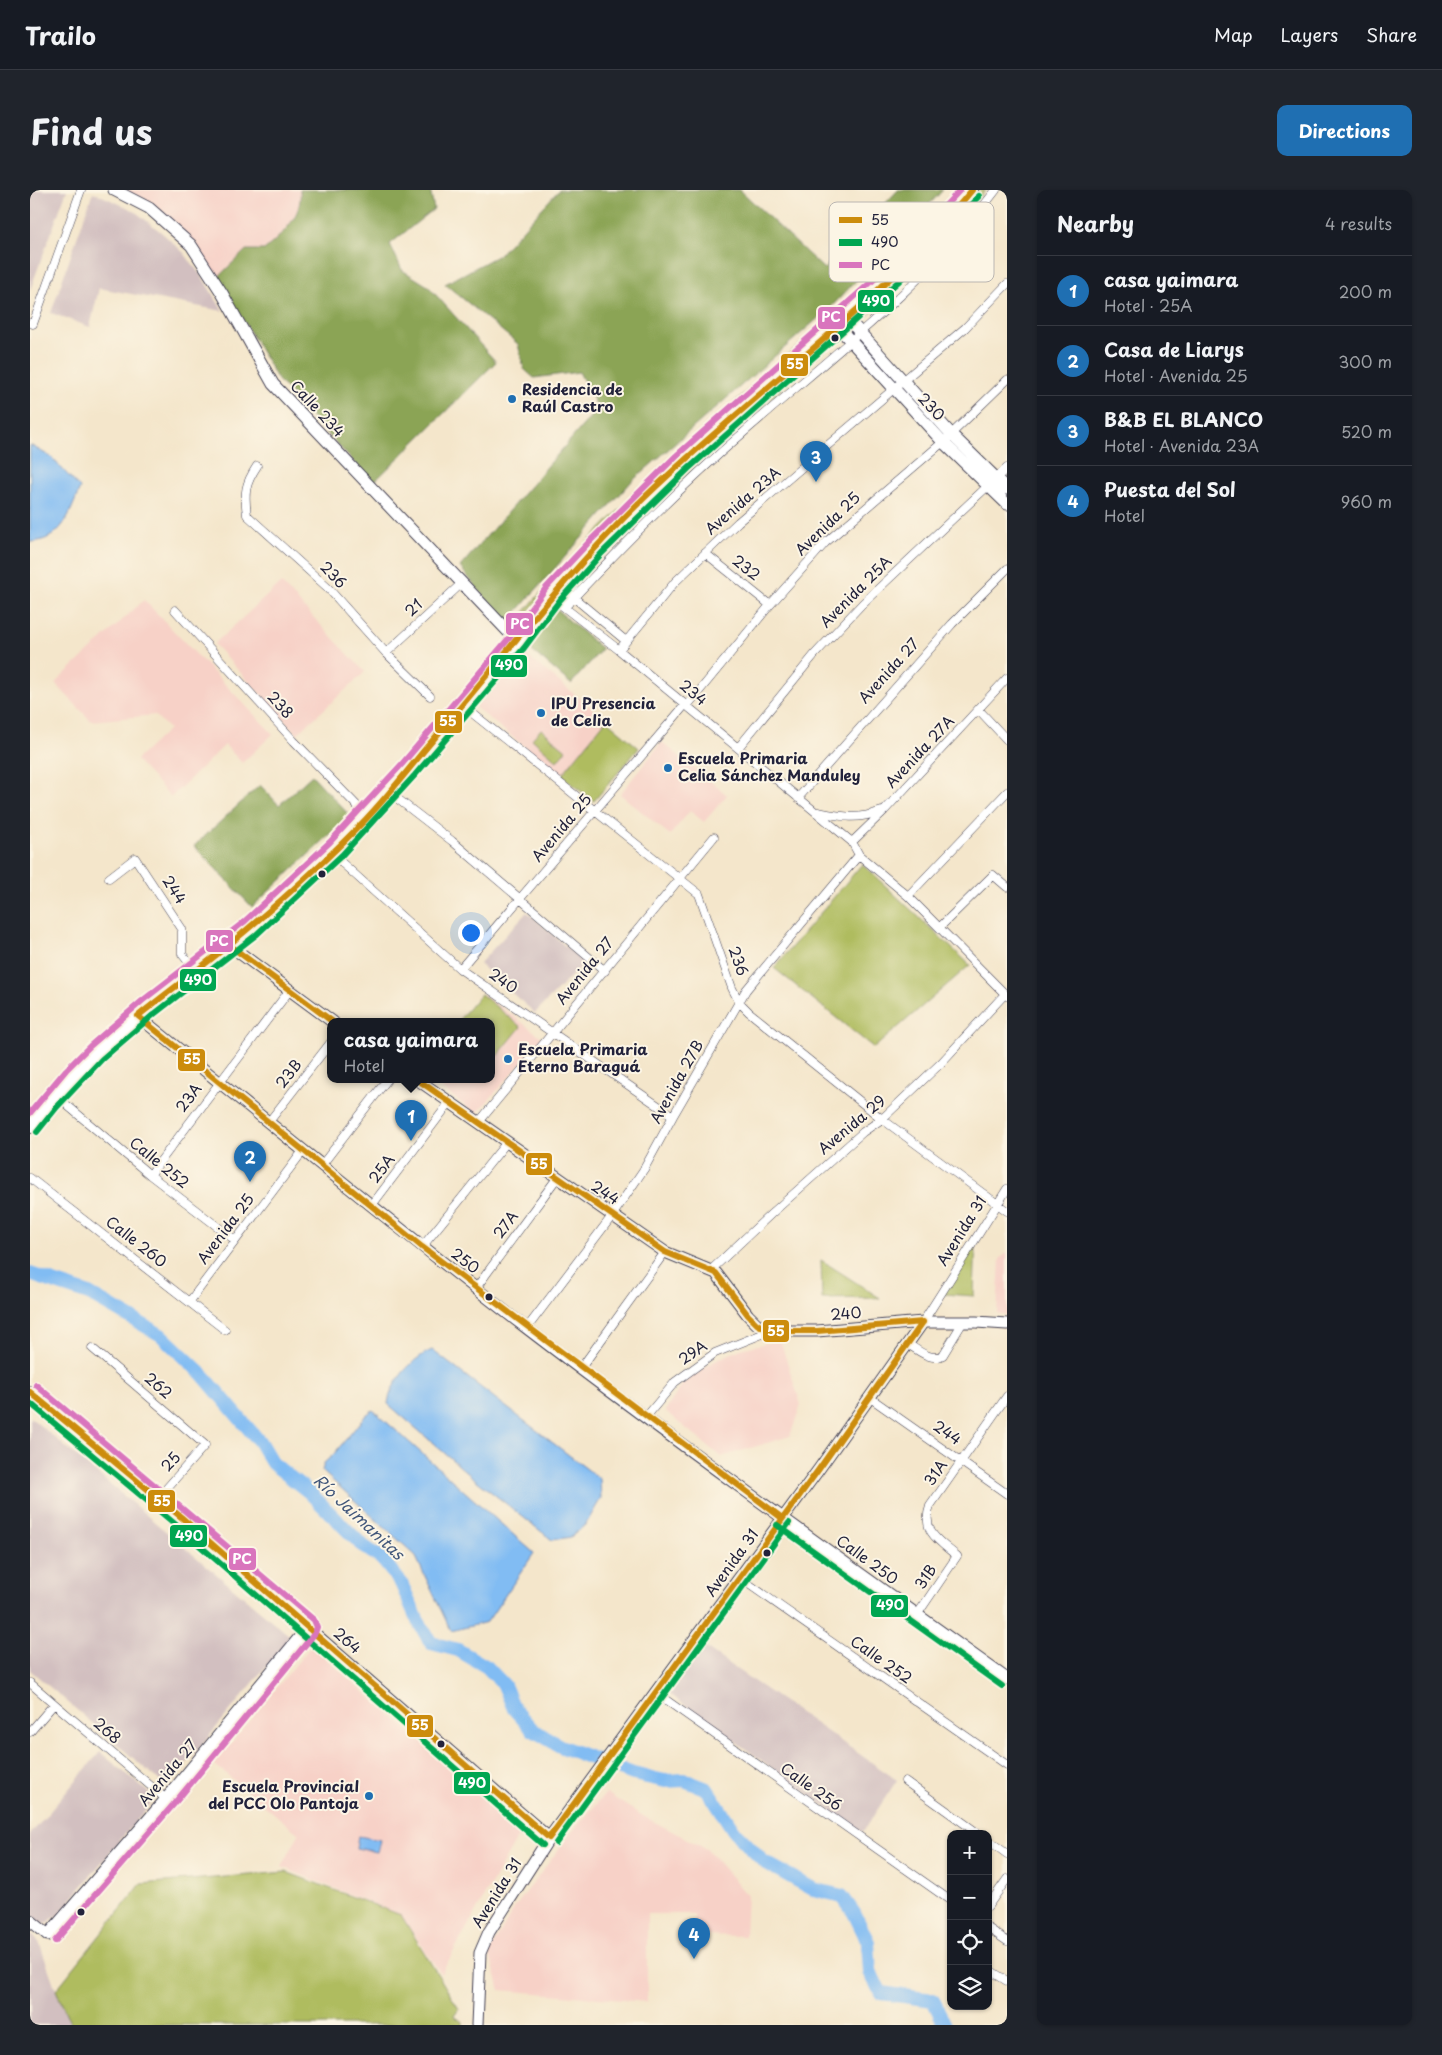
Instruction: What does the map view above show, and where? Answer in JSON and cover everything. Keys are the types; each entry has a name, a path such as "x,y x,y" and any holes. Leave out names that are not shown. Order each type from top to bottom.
{"main road":[{"path":"962,202 972,190"},
{"path":"30,1127 78,1070 138,1016 229,945 368,817 518,641 560,586 644,498 842,322 884,282"}],"street":[{"path":"31,324 81,190"},
{"name":"Calle 234","path":"114,190 148,208 191,245 222,293 273,384 461,584 518,641"},
{"path":"987,202 996,190"},
{"path":"565,607 706,466 856,338 917,282"},
{"name":"Avenida 23A","path":"619,650 674,582 738,522 965,328 1007,284"},
{"name":"230","path":"842,322 894,390 947,438 992,483 1007,504"},
{"name":"230","path":"856,338 903,382 947,438"},
{"name":"Avenida 25","path":"460,969 825,543 947,438 1007,380"},
{"name":"236","path":"257,466 247,481 245,500 247,514 328,588 386,653 430,696"},
{"name":"Avenida 25A","path":"738,748 815,654 862,604 1007,468"},
{"name":"230","path":"992,483 1007,489"},
{"name":"232","path":"705,553 770,605"},
{"name":"Avenida 27","path":"798,798 952,624 1007,569"},
{"name":"21","path":"386,653 461,584"},
{"path":"560,586 626,641"},
{"name":"234","path":"551,597 619,650 852,842 859,855 908,896 1006,995"},
{"name":"238","path":"175,610 294,741 368,817"},
{"name":"Avenida 27A","path":"852,842 1007,678"},
{"name":"236","path":"462,705 699,894 739,1002"},
{"path":"978,710 1007,740"},
{"path":"908,896 1007,792"},
{"path":"390,793 521,898 605,971"},
{"name":"234","path":"815,812 846,818 867,816 884,810"},
{"name":"Avenida 27","path":"479,1122 714,837"},
{"name":"240","path":"331,853 460,969 672,1116"},
{"name":"Avenida 27B","path":"527,1328 612,1216 644,1169 672,1116 739,1002 859,855"},
{"name":"244","path":"109,878 135,858 182,929 182,954 195,970"},
{"path":"940,927 994,875 1007,887"},
{"path":"229,945 327,1018"},
{"name":"23A","path":"150,1175 289,991"},
{"name":"Avenida 29","path":"711,1270 792,1195 863,1132 882,1118 941,1063 1006,995"},
{"path":"739,1002 882,1118 1007,1211"},
{"name":"250","path":"138,1016 268,1124 372,1205 422,1247 527,1328 782,1518"},
{"name":"23B","path":"268,1124 327,1047"},
{"path":"321,1166 385,1083"},
{"name":"244","path":"422,1083 665,1252 711,1270 720,1277 748,1315 757,1324 770,1331"},
{"name":"25A","path":"372,1205 450,1102"},
{"name":"Calle 252","path":"68,1106 150,1175 235,1240"},
{"path":"422,1247 507,1142"},
{"name":"Avenida 25","path":"190,1301 302,1151"},
{"name":"Calle 260","path":"30,1178 225,1330"},
{"name":"27A","path":"476,1288 557,1178"},
{"name":"Avenida 31","path":"477,2025 480,1953 489,1932 549,1838 740,1578 924,1322 1007,1189"},
{"path":"581,1368 665,1252"},
{"name":"240","path":"770,1331 817,1331 924,1322 1007,1324"},
{"path":"908,1344 931,1358 937,1358 943,1355 964,1322"},
{"name":"29A","path":"646,1417 675,1382 715,1353 770,1331"},
{"name":"262","path":"92,1348 205,1445"},
{"name":"264","path":"30,1392 158,1498 549,1838"},
{"name":"31A","path":"957,1556 934,1537 926,1518 930,1506 1007,1396"},
{"name":"244","path":"869,1397 1007,1494"},
{"name":"25","path":"158,1498 205,1445"},
{"name":"Calle 250","path":"782,1518 1007,1679"},
{"name":"31B","path":"917,1615 957,1556"},
{"name":"Calle 252","path":"740,1578 1007,1765"},
{"name":"Avenida 27","path":"30,1920 48,1935 166,1800 308,1627"},
{"name":"268","path":"30,1683 166,1800"},
{"name":"Calle 256","path":"656,1693 947,1898"},
{"path":"30,1732 54,1704"},
{"path":"905,1781 973,1830"},
{"path":"992,1843 1007,1854"},
{"path":"992,1900 1007,1878"},
{"path":"992,1931 1007,1941"},
{"path":"992,1972 1006,1981"}],"shaded area":[{"path":"30,190 67,190 30,290"},
{"path":"123,190 300,190 301,202 287,231 264,250 246,250 218,277 195,243 150,202"},
{"path":"93,192 133,210 184,253 202,277 223,311 99,288 90,327 51,313"},
{"path":"281,583 365,672 297,734 214,644"},
{"path":"144,600 273,734 242,763 225,745 171,797 136,760 169,729 155,715 91,721 55,683"},
{"name":"IPU Presencia de Celia","path":"521,651 606,720 561,776 475,707"},
{"name":"Escuela Primaria Celia Sánchez Manduley","path":"662,742 727,795 704,822 690,811 670,835 620,794"},
{"path":"527,912 584,963 535,1013 479,964"},
{"name":"Escuela Primaria Eterno Baraguá","path":"483,994 543,1038 479,1111 474,1112 434,1083 495,1083 495,1018 464,1018"},
{"path":"1007,1253 1007,1315 997,1313 1000,1259"},
{"path":"780,1340 801,1405 790,1436 721,1457 665,1411 684,1382 715,1361 741,1349"},
{"path":"30,1417 291,1637 167,1787 30,1670"},
{"path":"701,1645 897,1780 862,1833 667,1692"},
{"name":"Escuela Provincial del PCC Olo Pantoja","path":"311,1646 522,1829 441,1974 401,1915 282,1867 299,1834 214,1764"},
{"path":"100,1752 155,1798 59,1914 44,1925 30,1913 30,1835"},
{"path":"606,1793 643,1816 708,1850 747,1895 745,1936 695,1935 694,1914 647,1914 647,2002 500,1990 489,1952 515,1907 572,1832"},
{"path":"30,1933 39,1942 71,2025 30,2025"}],"green space":[{"path":"300,190 430,190 434,209 390,244 402,270 428,286 496,362 373,483 278,380 218,277 246,250 264,250 285,231 298,208"},
{"path":"559,190 740,190 824,269 829,264 829,282 855,282 831,307 631,482 512,617 504,622 460,567 598,408 579,372 534,378 524,369 518,344 445,284 499,255"},
{"path":"898,190 943,190 932,202 887,202"},
{"path":"980,190 986,190 976,202 970,202"},
{"path":"893,282 902,282 862,321 856,320"},
{"path":"827,321 830,324 707,430 629,504 591,542 519,622 517,620 590,540 666,464"},
{"path":"838,333 841,336 705,458 574,585 569,582 727,429"},
{"path":"555,608 602,649 571,684 524,644"},
{"path":"606,720 639,748 594,801 561,776"},
{"path":"541,729 566,750 557,761 532,739"},
{"path":"312,775 350,816 252,907 194,846 260,785 279,805"},
{"path":"862,864 970,965 874,1048 774,968"},
{"path":"481,994 521,1027 497,1056 495,1054 495,1018 460,1018"},
{"path":"976,1237 974,1296 943,1294"},
{"path":"821,1260 880,1298 822,1299"},
{"path":"286,1872 401,1915 459,2009 454,2016 463,2022 463,2025 71,2025 56,1990 141,1884"}],"water":[{"path":"30,445 51,457 80,488 68,516 57,531 50,537 30,542"},
{"path":"432,1350 600,1479 601,1498 586,1524 571,1537 552,1540 471,1476 388,1404 393,1388 403,1372 417,1359"},
{"path":"373,1410 534,1553 487,1622 451,1631 415,1555 322,1471 324,1463 333,1455 366,1415"},
{"path":"358,1836 380,1840 377,1852 356,1848"}],"waterway":[{"name":"Río Jaimanitas","path":"30,1274 89,1294 161,1335 202,1374 259,1441 272,1463 309,1492 362,1545 382,1559 401,1583 418,1621 431,1643 458,1650 487,1667 504,1685 514,1709 533,1730 560,1746 633,1774 665,1781 684,1780 707,1789 734,1831 764,1862 813,1889 842,1896 854,1913 868,1942 870,1972 881,1993 933,2000 945,2025"}],"transit line":[{"name":"PC","path":"949,202 960,190"},
{"name":"55","path":"962,202 972,190"},
{"name":"490","path":"973,202 979,196"},
{"name":"PC","path":"30,1113 66,1070 90,1046 142,1001 244,922 330,842 402,764 510,637 546,588 590,541 676,456 871,282"},
{"name":"55","path":"782,1518 422,1247 138,1016 249,928 334,851 390,792 533,619 616,526 686,459 813,349 886,282"},
{"name":"490","path":"37,1132 57,1107 102,1059 153,1015 256,935 342,855 415,775 524,648 560,600 602,553 688,469 898,282"},
{"name":"55","path":"229,945 328,1018"},
{"name":"55","path":"422,1083 665,1252 716,1273 748,1315 757,1324 770,1331 817,1331 923,1322"},
{"name":"55","path":"549,1838 819,1469 923,1322"},
{"name":"PC","path":"36,1385 314,1620 317,1627 315,1633 173,1805 55,1941"},
{"name":"55","path":"30,1392 181,1517 549,1838"},
{"name":"490","path":"30,1403 175,1524 543,1845"},
{"name":"490","path":"556,1843 789,1523"},
{"name":"490","path":"777,1525 1002,1686"}],"place":[{"name":"Residencia de Raúl Castro","path":"512,399"},
{"name":"B&B EL BLANCO","path":"816,482"},
{"name":"IPU Presencia de Celia","path":"541,713"},
{"name":"Escuela Primaria Celia Sánchez Manduley","path":"668,768"},
{"name":"Escuela Primaria Eterno Baraguá","path":"508,1059"},
{"name":"casa yaimara","path":"411,1141"},
{"name":"Casa de Liarys","path":"250,1182"},
{"name":"Escuela Provincial del PCC Olo Pantoja","path":"369,1796"},
{"name":"Puesta del Sol","path":"694,1959"}]}
